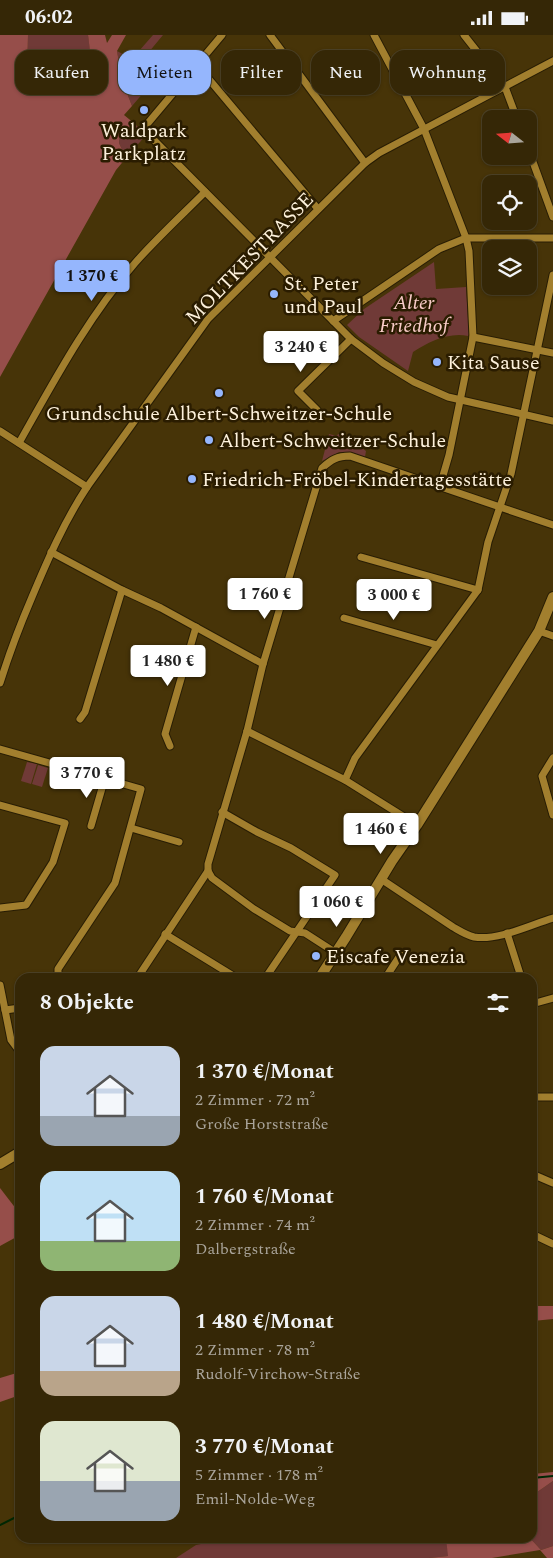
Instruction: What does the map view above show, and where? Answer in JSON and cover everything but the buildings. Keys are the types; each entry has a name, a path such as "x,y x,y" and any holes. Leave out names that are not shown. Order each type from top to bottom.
{"street":[{"path":"210,50 222,35"},
{"path":"270,35 365,163"},
{"path":"375,35 424,129 466,238 469,251 474,337 449,455 440,486"},
{"path":"464,35 476,50"},
{"name":"MOLTKESTRASSE","path":"505,87 553,61"},
{"path":"211,82 318,209"},
{"path":"505,87 514,110"},
{"path":"172,95 144,129 351,339 383,363 414,382 460,401 553,421"},
{"name":"MOLTKESTRASSE","path":"0,683 2,671 51,552 72,510 86,487 208,319 365,163 378,153 490,95"},
{"path":"534,165 553,217"},
{"path":"19,443 88,324 135,263 206,192"},
{"path":"333,321 439,249 466,238 553,238"},
{"path":"344,780 355,758 478,590 488,542 511,474 553,275"},
{"path":"474,337 553,353"},
{"path":"317,410 298,391 351,339"},
{"path":"0,431 86,487"},
{"path":"141,973 208,871 209,854 247,731 263,664 322,468 332,459 340,456 350,457 553,525"},
{"path":"51,552 122,590 161,608 263,664"},
{"path":"362,557 478,590"},
{"path":"80,719 85,712 122,590"},
{"path":"323,973 539,631 553,597"},
{"path":"344,618 438,645"},
{"path":"170,746 165,734 196,627"},
{"path":"539,631 553,636"},
{"path":"247,731 344,780 416,825"},
{"path":"0,749 141,789 115,883 58,969 58,973"},
{"path":"553,758 542,776 553,815"},
{"path":"91,825 105,778"},
{"path":"0,805 65,823 53,862 26,905 0,909"},
{"path":"222,812 257,832 291,848 335,875 269,973"},
{"path":"131,828 179,842"},
{"path":"208,871 212,878 254,909 290,931 305,933 336,953"},
{"path":"381,879 464,934 482,937 507,933 553,918"},
{"path":"507,933 520,973"},
{"path":"165,934 228,973"},
{"path":"389,973 401,954"},
{"path":"0,985 11,1040 15,1045"},
{"path":"537,1003 553,998"},
{"path":"5,1010 15,1009"},
{"path":"537,1097 553,1097"},
{"path":"0,1164 15,1155"},
{"path":"537,1176 553,1183"},
{"path":"537,1236 553,1244"}],"green space":[{"path":"28,35 88,35 90,50 28,50"},
{"path":"153,35 163,35 151,50 140,50"},
{"path":"128,95 142,95 132,106"},
{"path":"135,124 146,135 126,158 119,143 120,132"},
{"name":"Alter Friedhof","path":"434,262 436,289 466,287 469,334 468,336 453,335 432,341 419,348 413,352 408,371 359,337 347,325 364,309"},
{"path":"329,434 343,435 366,451 365,457 339,452 322,461"},
{"path":"27,762 37,764 31,784 21,781"},
{"path":"38,765 48,768 42,787 32,784"},
{"path":"553,1481 553,1546 541,1550 535,1543 537,1543 537,1492"},
{"path":"206,1543 447,1543 449,1556 429,1558 176,1558 196,1545"}],"shaded area":[{"path":"0,35 28,35 28,50 15,50 15,95 108,95 108,50 90,50 88,35 105,35 107,43 112,35 126,35 117,51 118,95 128,95 132,106 124,115 135,124 120,133 119,143 126,158 116,170 0,377"},
{"path":"0,1188 15,1208 15,1238 0,1246"},
{"path":"537,1306 553,1306 553,1319 537,1321"},
{"path":"15,1374 15,1397 0,1402 0,1378"},
{"path":"553,1472 553,1481 537,1492 537,1474"},
{"path":"447,1543 535,1543 541,1550 553,1546 553,1558 547,1558 540,1550 492,1558 429,1558 448,1556"}],"waterway":[{"path":"537,1478 553,1476"},
{"path":"0,1525 15,1518"}],"place":[{"name":"Waldpark Parkplatz","path":"144,110"},
{"name":"St. Peter und Paul","path":"274,294"},
{"name":"Kita Sause","path":"437,362"},
{"name":"Grundschule Albert-Schweitzer-Schule","path":"219,393"},
{"name":"Albert-Schweitzer-Schule","path":"209,440"},
{"name":"Friedrich-Fröbel-Kindertagesstätte","path":"192,479"},
{"name":"Eiscafe Venezia","path":"316,956"}]}
